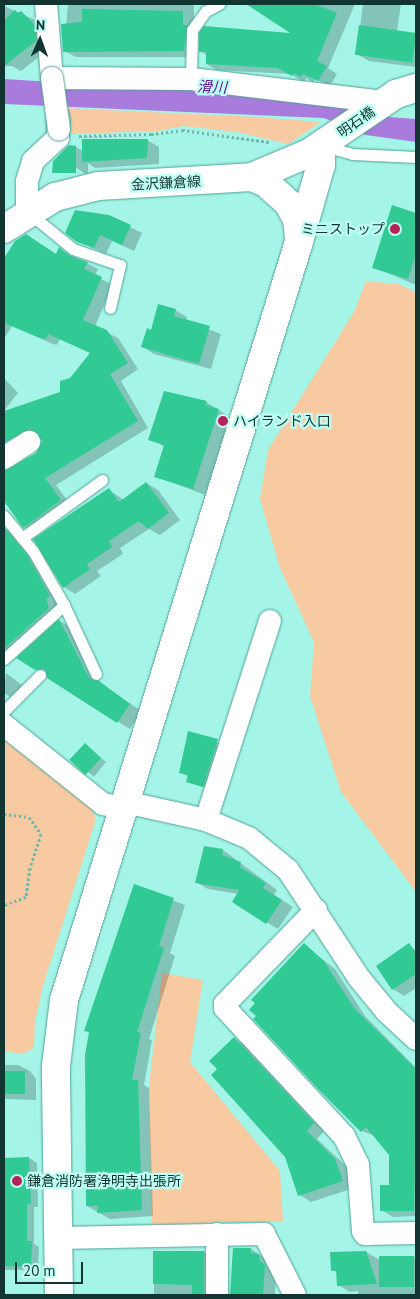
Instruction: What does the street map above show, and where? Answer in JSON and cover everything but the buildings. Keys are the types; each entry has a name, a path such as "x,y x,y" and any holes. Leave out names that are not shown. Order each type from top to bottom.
{"street":[{"path":"27,211 27,181 33,161 59,134 42,7"},
{"path":"52,78 191,79 383,103 416,88"},
{"name":"明石橋","path":"326,143 383,103"},
{"path":"59,1295 56,1066 59,1032 71,976 299,239 326,143"},
{"name":"金沢鎌倉線","path":"4,229 27,211 55,197 98,186 252,177 326,143"},
{"path":"252,177 266,182 288,203 297,219 299,239"},
{"path":"4,458 29,442"},
{"path":"206,820 270,621"},
{"path":"4,725 103,804 124,805 206,820 257,845 288,870 359,978 387,1012 416,1039"},
{"path":"316,910 225,1004 225,1008 344,1136 358,1165 363,1231 366,1234 416,1233"},
{"path":"217,1234 217,1295"},
{"path":"58,1238 264,1234 295,1295"}],"lane":[{"path":"191,79 192,30 206,12 219,4"},
{"path":"326,143 352,154 416,157"},
{"path":"27,211 34,221 73,249 120,265 110,308"},
{"path":"22,538 102,480"},
{"path":"4,516 48,574 96,674"},
{"path":"4,659 64,604"},
{"path":"4,711 40,675"}],"path":[{"path":"59,134 182,130 271,143"},
{"path":"4,814 29,817 42,834 30,868 26,897 4,905"}],"shaded area":[{"path":"4,79 311,98 345,103 389,117 416,119 416,142 366,135 324,118 4,104"},
{"path":"63,108 321,122 288,144 237,132 183,126 158,131 72,134 70,114"},
{"path":"366,281 398,284 416,292 416,892 341,792 310,696 314,642 280,568 260,499 268,450 354,312"},
{"path":"4,740 91,808 96,819 43,986 35,1021 34,1048 22,1054 4,1051"},
{"path":"162,973 203,980 190,1062 280,1171 283,1222 216,1222 152,1228 149,1086"}],"place":[{"name":"ミニストップ","path":"395,229"},
{"name":"ハイランド入口","path":"223,421"},
{"name":"鎌倉消防署浄明寺出張所","path":"17,1181"}],"water label":[{"name":"滑川","path":"212,87"}]}
